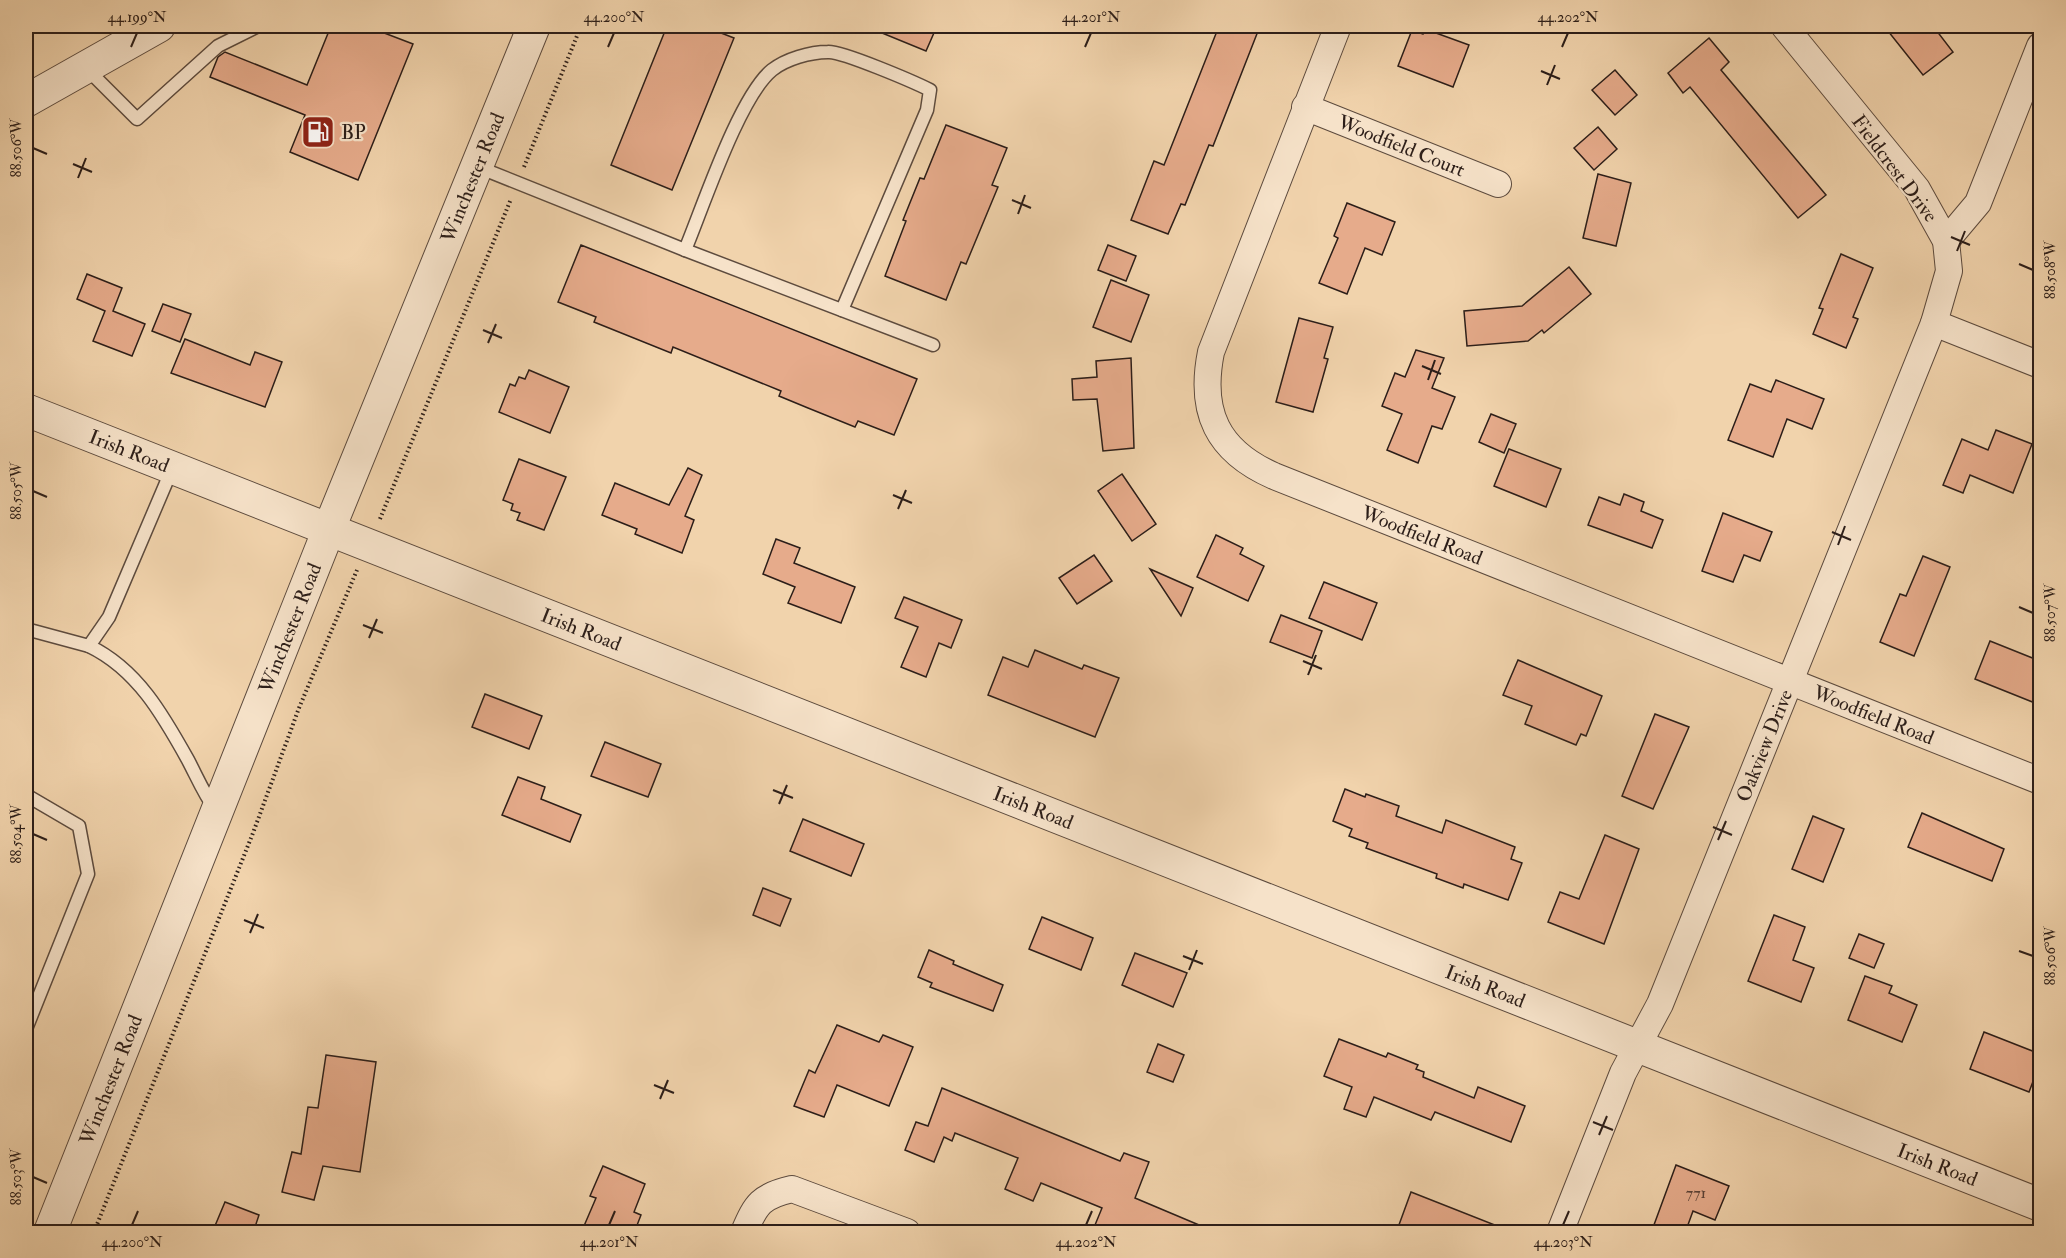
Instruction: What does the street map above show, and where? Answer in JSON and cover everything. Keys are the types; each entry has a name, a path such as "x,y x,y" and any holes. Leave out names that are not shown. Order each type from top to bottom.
{"street":[{"path":"26,101 159,26"},
{"name":"Winchester Road","path":"50,1233 328,529 534,26"},
{"name":"Woodfield Road","path":"1338,26 1228,303 1211,352 1206,376 1213,419 1235,455 1251,466 1285,481 2040,781"},
{"name":"Fieldcrest Drive","path":"1784,26 1917,189 1946,241 1948,271 1934,322"},
{"path":"1946,241 1978,203 2040,46"},
{"name":"Woodfield Court","path":"1305,107 1498,184"},
{"path":"1934,322 2040,365"},
{"name":"Oakview Drive","path":"1560,1233 1623,1074 1660,1004 1934,322"},
{"name":"Irish Road","path":"26,410 2040,1205"},
{"path":"744,1233 762,1200 774,1193 792,1190 907,1233"}],"lane":[{"path":"86,67 137,119 218,46 258,26"},
{"path":"685,250 742,112 755,89 773,70 799,57 830,51 910,81 930,90 927,110 842,309"},
{"path":"477,166 685,250 933,345"},
{"path":"89,646 109,617 172,468"},
{"path":"26,628 89,646 105,653 143,688 160,712 206,797 217,810"},
{"path":"26,795 79,826 88,874 26,1029"}],"path":[{"path":"94,1233 253,833 303,698 339,610 370,544 581,26"}],"building":[{"path":"331,26 366,26 413,44 358,180 290,152 305,115 210,77 218,57 225,52 307,85"},
{"path":"667,26 703,26 734,38 672,190 611,165"},
{"path":"865,26 937,26 926,51"},
{"path":"1219,26 1260,26 1213,146 1209,145 1185,205 1181,204 1168,234 1131,220 1154,161 1164,165"},
{"path":"1884,26 1933,26 1953,52 1923,75"},
{"path":"1425,29 1469,45 1453,87 1398,66 1412,30 1423,34"},
{"path":"1709,38 1729,62 1721,70 1826,195 1798,218 1690,87 1683,93 1668,73"},
{"path":"1615,70 1637,95 1615,115 1592,90"},
{"path":"946,125 1007,148 992,185 998,187 966,264 961,262 946,300 885,276 906,221 903,220 920,178 924,179"},
{"path":"1598,127 1617,149 1594,170 1574,148"},
{"path":"1598,174 1631,183 1616,246 1583,238"},
{"path":"1347,203 1395,222 1382,255 1365,248 1347,294 1319,283 1338,238 1334,236"},
{"path":"581,245 917,379 894,435 858,421 855,427 779,396 781,391 673,347 671,353 594,322 596,317 558,302"},
{"path":"1108,245 1136,256 1126,281 1098,270"},
{"path":"1841,254 1873,268 1853,317 1858,319 1846,348 1813,334 1823,309 1819,308"},
{"path":"1569,267 1591,294 1544,333 1542,330 1528,341 1467,346 1464,311 1522,306"},
{"path":"87,274 122,288 113,311 145,324 132,356 93,341 105,311 77,299"},
{"path":"1111,280 1149,295 1131,342 1093,327"},
{"path":"163,304 191,314 180,342 152,331"},
{"path":"1299,318 1333,327 1324,358 1328,359 1313,412 1276,402"},
{"path":"185,339 250,365 255,352 282,362 265,407 171,373"},
{"path":"1416,350 1444,358 1432,388 1455,397 1442,429 1432,426 1418,463 1387,450 1402,414 1382,406 1395,373 1405,377"},
{"path":"1131,358 1134,448 1103,451 1097,399 1073,400 1072,379 1097,377 1096,361"},
{"path":"529,370 569,387 550,433 499,412 510,384 515,386 519,377 525,379"},
{"path":"1776,380 1824,399 1812,429 1787,419 1773,457 1728,440 1750,384 1771,392"},
{"path":"1491,414 1516,424 1504,453 1479,442"},
{"path":"1996,430 2032,444 2013,493 1970,475 1963,493 1943,485 1962,439 1988,450"},
{"path":"1509,449 1561,469 1546,507 1494,486"},
{"path":"519,459 566,477 544,530 517,520 520,513 511,510 513,504 503,500"},
{"path":"688,468 702,475 685,516 694,520 682,553 635,534 637,529 602,515 615,483 669,505"},
{"path":"1122,474 1156,524 1132,541 1098,491"},
{"path":"1624,494 1644,502 1641,511 1663,520 1652,548 1588,525 1599,497 1620,505"},
{"path":"1723,513 1772,532 1760,561 1744,555 1733,582 1702,571"},
{"path":"1216,535 1243,548 1240,554 1264,566 1248,601 1197,577"},
{"path":"776,539 800,548 794,563 855,587 841,623 788,603 795,587 763,574"},
{"path":"1094,555 1112,581 1077,604 1059,578"},
{"path":"1923,556 1950,567 1914,656 1880,642 1900,594 1906,596"},
{"path":"1150,569 1193,588 1181,616"},
{"path":"1324,582 1377,603 1362,640 1309,618"},
{"path":"904,597 962,620 951,648 939,643 926,677 901,667 918,627 895,618"},
{"path":"1281,615 1322,631 1312,658 1270,642"},
{"path":"1990,641 2040,661 2040,705 1975,679"},
{"path":"1035,650 1082,669 1084,665 1119,678 1095,737 988,695 1003,657 1028,667"},
{"path":"1518,660 1602,696 1586,736 1581,734 1576,745 1525,724 1532,706 1503,695"},
{"path":"485,694 542,716 529,749 472,727"},
{"path":"1655,714 1689,727 1653,809 1622,796"},
{"path":"605,742 661,764 648,797 591,776"},
{"path":"518,777 545,787 541,799 581,815 570,842 502,815"},
{"path":"1345,789 1399,806 1396,816 1442,833 1446,820 1515,847 1511,859 1522,863 1508,900 1464,884 1463,888 1436,878 1437,874 1366,848 1368,843 1349,836 1352,829 1333,821"},
{"path":"1922,813 2004,849 1992,881 1908,847"},
{"path":"1813,816 1844,829 1823,882 1792,869"},
{"path":"803,819 864,844 851,876 790,851"},
{"path":"1605,835 1639,849 1604,944 1548,922 1560,892 1579,899"},
{"path":"763,888 791,899 780,926 753,915"},
{"path":"1774,915 1805,927 1793,960 1814,968 1801,1002 1748,981"},
{"path":"1042,917 1093,938 1081,970 1029,949"},
{"path":"1859,934 1884,944 1874,968 1849,958"},
{"path":"929,950 954,961 953,964 1003,985 993,1011 930,987 932,983 918,977"},
{"path":"1135,953 1187,973 1173,1007 1122,985"},
{"path":"1865,976 1892,986 1889,993 1917,1005 1902,1042 1848,1020"},
{"path":"837,1025 879,1042 883,1035 913,1047 889,1106 837,1085 824,1117 794,1106 809,1070 815,1073"},
{"path":"1984,1032 2040,1054 2040,1063 2029,1092 1970,1069"},
{"path":"1339,1039 1386,1057 1388,1053 1418,1065 1416,1069 1424,1072 1423,1077 1474,1098 1478,1087 1525,1106 1511,1142 1435,1112 1431,1120 1374,1097 1366,1117 1344,1109 1352,1087 1324,1076"},
{"path":"1158,1044 1184,1055 1173,1082 1147,1072"},
{"path":"326,1055 376,1062 360,1172 323,1166 314,1200 282,1192 292,1152 301,1154 308,1107 318,1108"},
{"path":"942,1088 1120,1161 1124,1153 1149,1162 1135,1198 1218,1233 1114,1233 1095,1225 1102,1208 1041,1183 1033,1201 1005,1189 1018,1158 955,1133 952,1141 944,1137 934,1162 905,1150 916,1122 928,1126"},
{"path":"1676,1165 1729,1186 1715,1220 1693,1211 1685,1233 1651,1233"},
{"path":"603,1166 645,1184 634,1212 641,1215 634,1233 581,1233 596,1198 590,1196"},
{"path":"1411,1192 1510,1231 1510,1233 1396,1233"},
{"path":"225,1202 259,1215 253,1233 212,1233"}],"place":[{"name":"BP","path":"318,132"}]}
